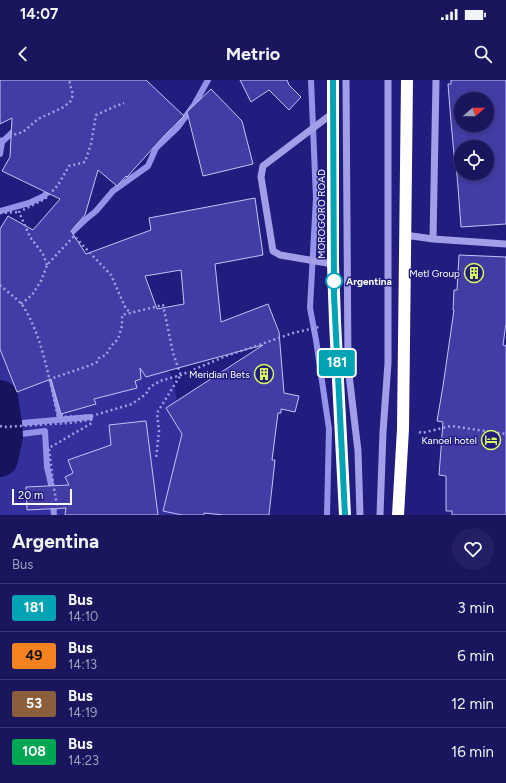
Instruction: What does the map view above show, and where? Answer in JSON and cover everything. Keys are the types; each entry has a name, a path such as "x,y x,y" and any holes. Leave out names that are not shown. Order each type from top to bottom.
{"highway":[{"name":"MOROGORO ROAD","path":"333,80 333,264 345,515"},
{"path":"398,515 403,429 407,80"}],"street":[{"path":"346,80 348,366 358,451 360,515"},
{"path":"380,515 383,432 388,363 388,80"},
{"path":"433,239 436,80"},
{"path":"333,113 263,166 260,177 273,251 280,256 333,264"},
{"path":"405,235 433,239 506,244"}],"path":[{"path":"0,139 23,132 38,119 62,108 70,102 73,95 69,80"},
{"path":"0,213 19,212 44,199 58,185 69,166 85,162 96,115 124,103"},
{"path":"19,212 30,237 43,254 47,265"},
{"path":"21,304 32,295 41,281 47,265 74,236 111,275 126,309 134,312"},
{"path":"0,285 21,304 32,321 44,359 58,417 91,417"},
{"path":"49,380 91,365 97,362 99,358 106,355 111,346 118,339 122,326 122,315 163,305 173,352 181,375"},
{"path":"0,426 4,427 84,421 91,417 132,404 146,394 150,387 160,381 181,375 226,356 293,333 335,322"},
{"path":"156,459 159,431 157,413 181,375"},
{"path":"54,515 57,505 49,448 92,423 91,417"},
{"path":"403,429 422,433 451,426 506,434"}],"shaded area":[{"path":"0,253 145,329 172,377 201,515 0,515"}],"building":[{"path":"0,80 146,80 184,116 117,186 98,170 85,215 71,231 86,254 151,230 149,218 255,198 263,255 215,264 221,322 268,304 279,332 284,393 299,396 295,412 281,409 281,413 278,413 272,460 275,460 269,515 224,515 204,513 204,515 182,515 163,511 182,434 166,408 263,345 146,377 140,368 141,379 135,381 137,388 94,399 96,404 61,414 51,379 17,392 0,349 0,229 8,216 33,230 60,199 2,171 10,157 12,118 0,124","holes":["181,270 184,304 157,309 145,276"]},
{"path":"240,80 287,80 289,85 301,97 289,110 269,90 251,102"},
{"path":"451,80 506,80 506,224 461,227 457,180 494,180 494,140 454,140 454,153 448,84 451,84"},
{"path":"211,89 242,121 253,164 203,176 187,112"},
{"path":"459,255 506,257 506,323 503,345 506,346 506,515 452,515 452,511 446,511 446,476 439,475 443,422 437,421 454,310 454,290 457,290"},
{"path":"146,421 158,515 65,515 66,508 27,510 26,487 69,485 65,477 73,473 68,460 111,445 109,425"}],"waterway":[{"path":"67,237 96,211 113,191 148,166 156,148 178,127 194,105 208,80"},
{"path":"311,80 316,198 310,308 329,429 327,515"},
{"path":"0,154 2,142 17,128"},
{"path":"0,211 29,203 44,196 52,187"},
{"path":"50,372 60,415 59,419"},
{"path":"0,398 5,436 0,459"},
{"path":"4,423 11,424 90,417"},
{"path":"5,436 45,431 47,467 51,484 54,515"}],"bus line":[{"name":"181","path":"333,80 333,264 345,515"}],"place":[{"name":"Metl Group","path":"474,273"},
{"name":"Argentina","path":"334,281"},
{"name":"Meridian Bets","path":"264,374"},
{"name":"Kanoel hotel","path":"491,440"}]}
